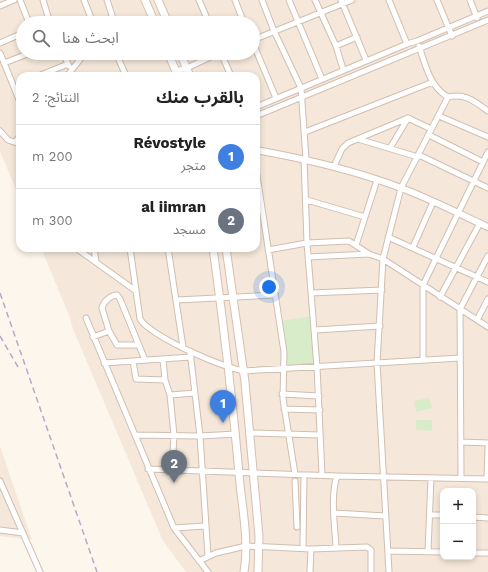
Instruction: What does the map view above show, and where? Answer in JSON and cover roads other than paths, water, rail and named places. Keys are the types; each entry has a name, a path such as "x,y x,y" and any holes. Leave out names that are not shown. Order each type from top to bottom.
{"main road":[{"path":"145,0 152,16"},
{"path":"158,0 165,16"},
{"path":"171,60 177,72"},
{"path":"183,60 188,72"},
{"path":"213,252 229,367 236,434 246,546 244,572"},
{"path":"227,252 250,433 259,546 258,572"}],"street":[{"path":"3,3 14,0"},
{"path":"20,0 26,16"},
{"path":"43,0 48,16"},
{"path":"84,0 90,16"},
{"path":"107,0 112,16"},
{"path":"199,0 206,16"},
{"path":"235,0 241,16"},
{"path":"262,0 274,31 300,88 302,97 305,132 307,243 315,330 322,475"},
{"path":"289,0 322,79"},
{"path":"315,0 336,46 343,69"},
{"path":"260,37 342,2 352,0"},
{"path":"389,0 407,44"},
{"path":"437,0 452,36"},
{"path":"470,0 476,16 481,23"},
{"path":"342,2 366,60"},
{"path":"260,105 343,69 407,44 417,42 488,11"},
{"path":"260,114 488,20"},
{"path":"0,43 16,36"},
{"path":"336,46 357,37"},
{"path":"417,42 433,82 438,90 448,97 463,95 488,111"},
{"path":"0,53 16,91"},
{"path":"4,64 16,59"},
{"path":"66,60 70,71"},
{"path":"70,71 79,60"},
{"path":"119,60 124,72"},
{"path":"179,72 205,60"},
{"path":"223,60 229,72"},
{"path":"260,60 276,98"},
{"path":"48,72 68,64"},
{"path":"305,132 433,82"},
{"path":"389,572 378,363 383,259 401,188 448,97"},
{"path":"439,116 488,137"},
{"path":"334,166 344,146 408,118 431,129"},
{"path":"390,148 408,118"},
{"path":"0,131 8,140 16,142"},
{"path":"429,135 484,162"},
{"path":"358,139 418,156 488,188"},
{"path":"260,151 334,166 401,188 488,227"},
{"path":"423,360 423,285 488,152"},
{"path":"356,245 377,180"},
{"path":"260,199 284,352 282,394 295,474"},
{"path":"306,200 365,217"},
{"path":"413,247 433,202"},
{"path":"440,296 480,223"},
{"path":"388,236 488,282"},
{"path":"268,250 307,243 349,241 369,254 383,259 488,327"},
{"path":"82,252 136,291"},
{"path":"95,252 96,262"},
{"path":"131,252 140,319 146,326 190,351 229,367 243,371 460,358"},
{"path":"169,252 183,347"},
{"path":"308,257 369,254"},
{"path":"461,477 460,309 488,256"},
{"path":"311,293 382,290"},
{"path":"139,345 117,345 109,331 102,308 105,302 113,295 118,296 129,320 139,345 145,360"},
{"path":"177,300 275,295"},
{"path":"477,320 488,299"},
{"path":"86,318 174,528 208,572"},
{"path":"129,320 140,319"},
{"path":"315,330 380,326"},
{"path":"93,336 109,331"},
{"path":"190,351 200,436 201,470 208,556"},
{"path":"104,363 191,357"},
{"path":"163,360 165,380 170,395 174,435 172,470"},
{"path":"133,361 136,378 165,380"},
{"path":"170,395 195,393"},
{"path":"282,394 319,396"},
{"path":"284,409 320,410"},
{"path":"250,433 320,435"},
{"path":"136,435 200,436 236,434"},
{"path":"461,442 488,443"},
{"path":"148,469 239,471 337,476 431,478 461,477 487,479 488,447"},
{"path":"303,547 304,475"},
{"path":"336,547 334,513 335,482 337,476"},
{"path":"428,551 431,478"},
{"path":"295,481 297,527"},
{"path":"0,483 40,572"},
{"path":"296,502 304,502"},
{"path":"334,513 385,516"},
{"path":"430,515 440,516"},
{"path":"476,517 488,518"},
{"path":"174,528 205,526"},
{"path":"0,530 23,533"},
{"path":"199,561 208,556 246,546 303,547 311,549 336,547 370,548 371,572"},
{"path":"310,572 311,549"},
{"path":"388,551 440,552"},
{"path":"476,553 488,553"}],"railway":[{"path":"0,293 97,572"},
{"path":"0,336 18,367"}],"place":[{"name":"Révostyle","path":"223,423"},
{"name":"al iimran","path":"174,483"}]}
